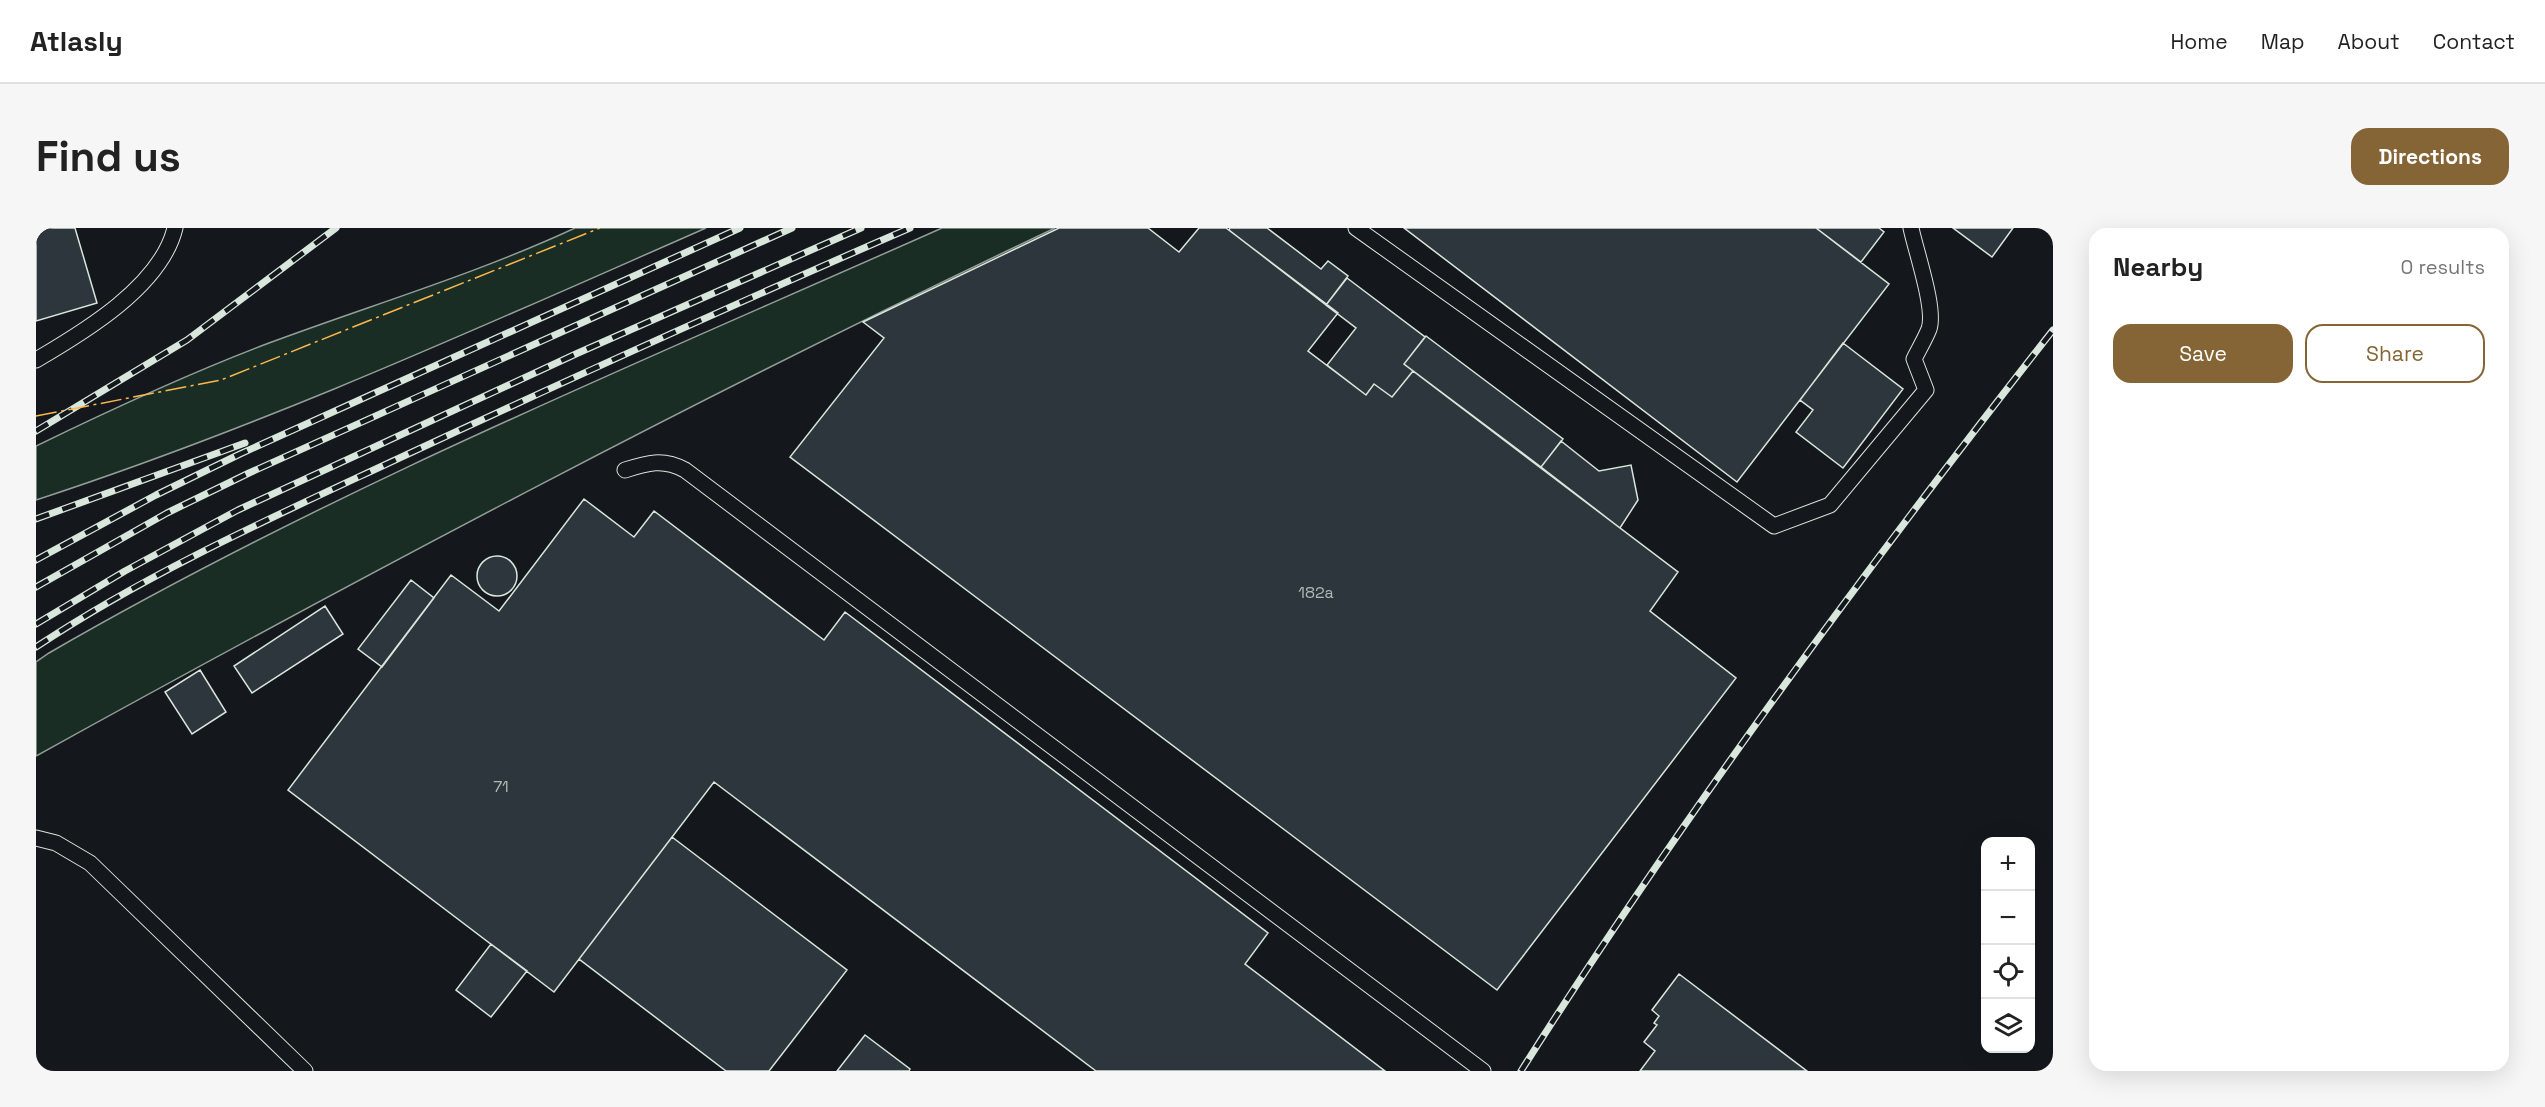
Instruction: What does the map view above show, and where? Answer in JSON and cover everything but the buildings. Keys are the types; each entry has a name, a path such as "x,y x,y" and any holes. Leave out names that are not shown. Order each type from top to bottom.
{"lane":[{"path":"1356,228 1774,526 1830,505 1926,390 1914,359 1929,328 1931,303 1920,272 1911,228"},
{"path":"36,360 114,309 148,276 172,232"},
{"path":"625,470 656,462 666,462 685,470 1483,1071"},
{"path":"36,838 56,843 90,863 305,1071"}],"green space":[{"path":"575,228 706,228 458,337 291,407 122,471 36,500 36,446 151,392 239,355 462,275"},
{"path":"942,228 1055,228 797,354 541,484 36,756 36,662 49,653 157,593 377,481 602,378"}],"railway":[{"path":"36,431 187,340 336,228"},
{"path":"36,560 156,495 240,454 740,228"},
{"path":"36,587 167,513 249,473 792,228"},
{"path":"36,624 125,571 238,510 578,353 861,228"},
{"path":"36,647 125,593 218,544 595,368 910,228"},
{"path":"1521,1071 1583,975 1711,787 1913,511 2053,330"},
{"path":"36,519 245,443"}],"power":[{"path":"36,416 221,380 600,228"}]}
